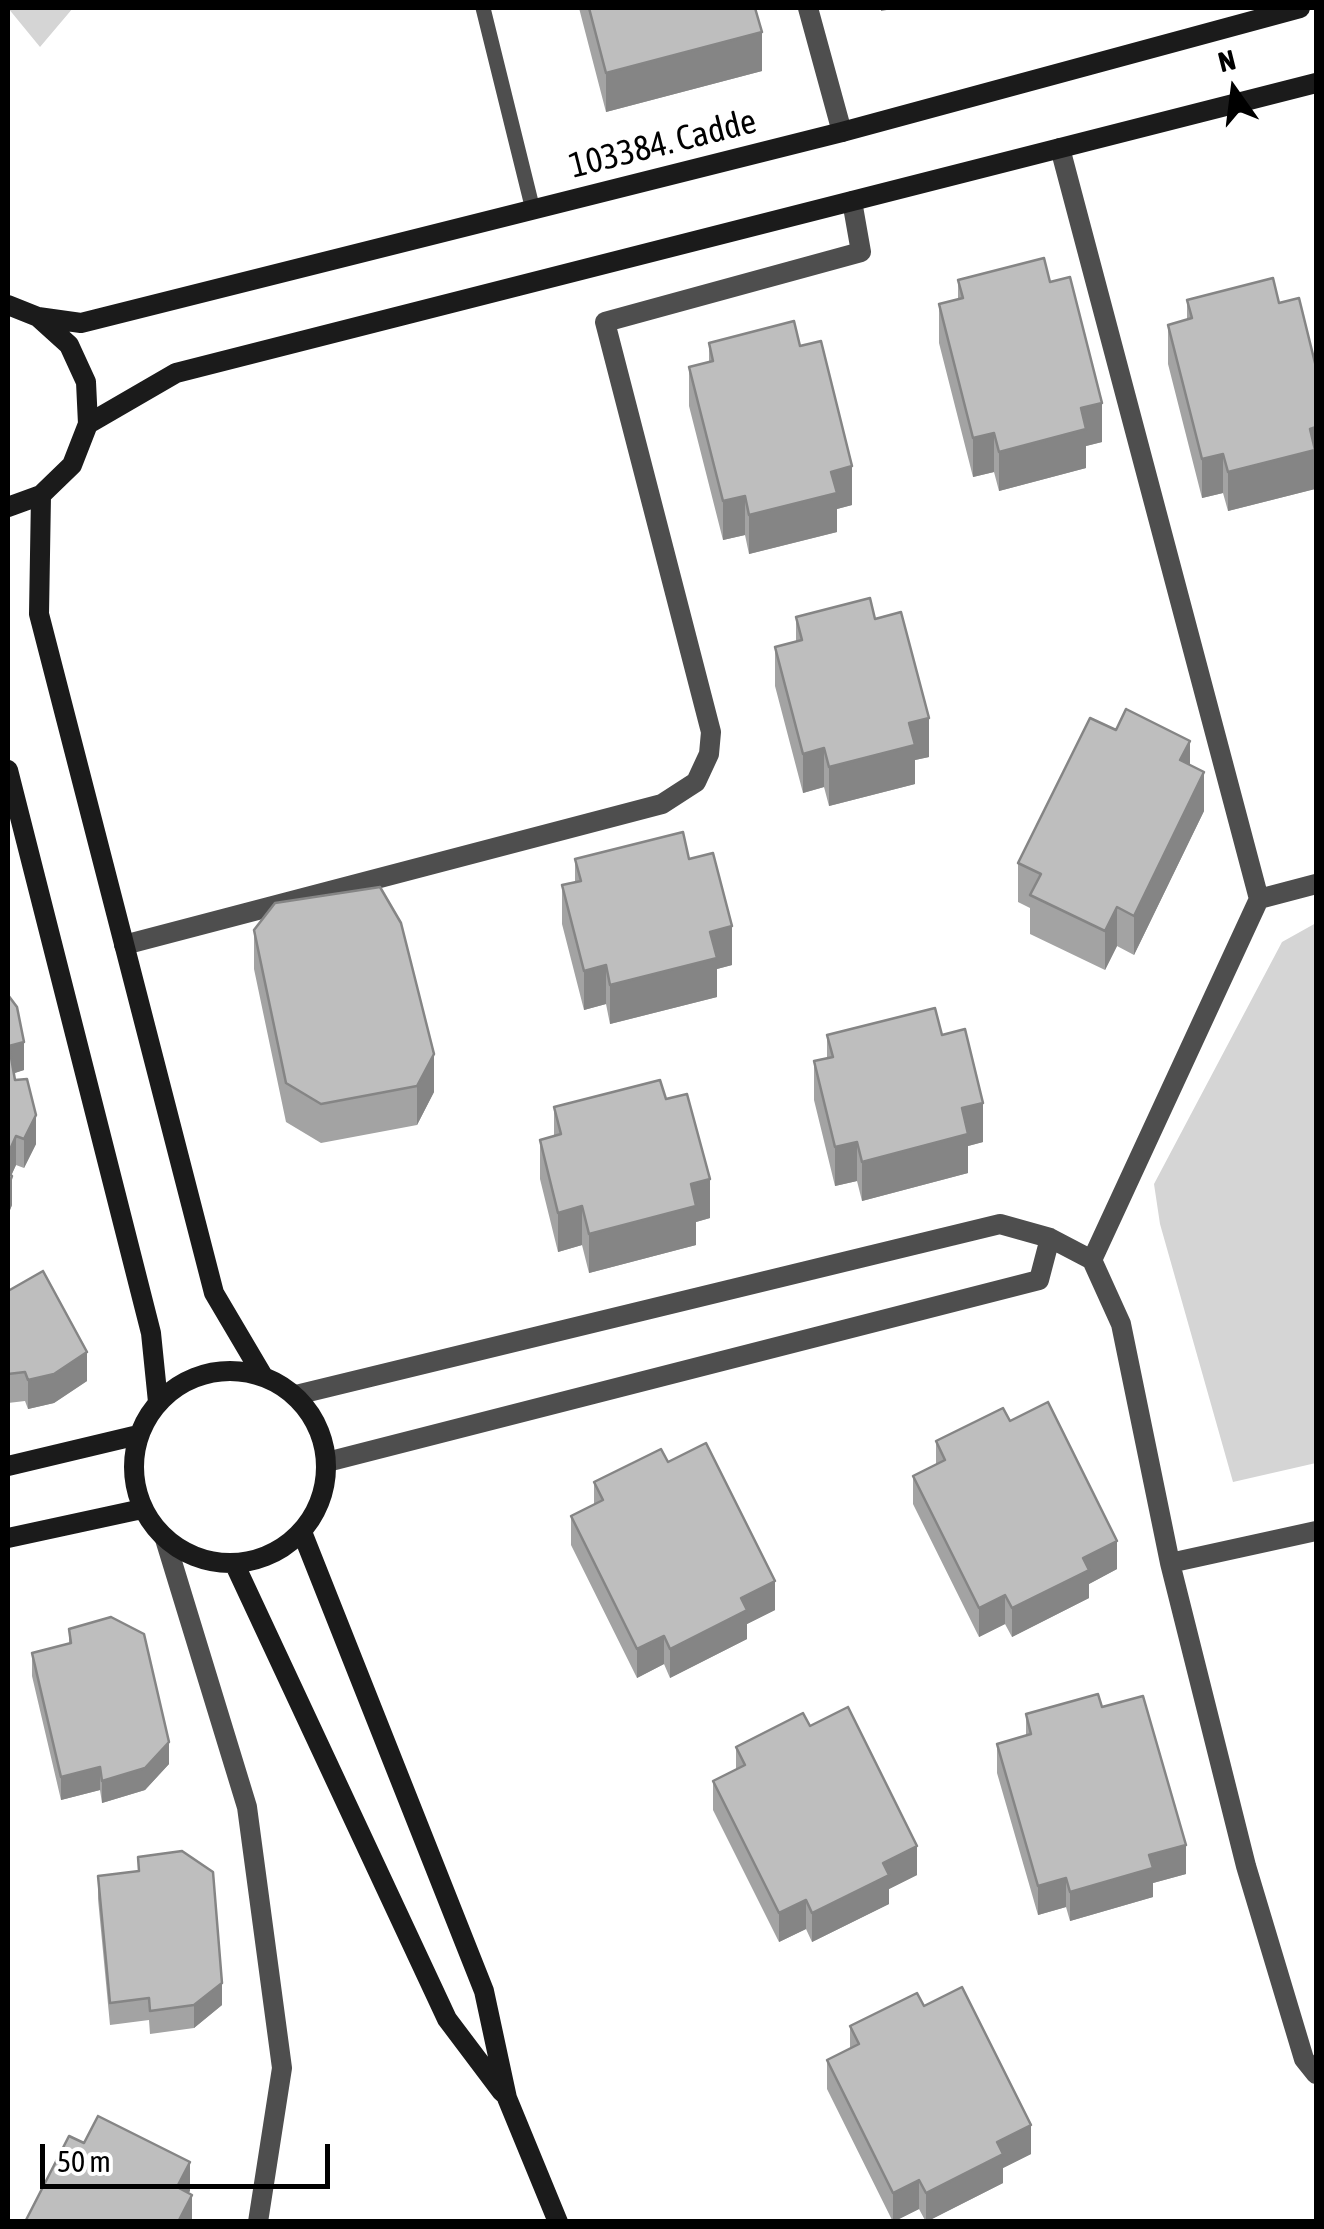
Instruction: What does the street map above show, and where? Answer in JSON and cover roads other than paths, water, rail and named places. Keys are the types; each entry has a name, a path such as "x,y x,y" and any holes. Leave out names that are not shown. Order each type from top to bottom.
{"street":[{"path":"808,8 842,132"},
{"name":"103384. Cadde","path":"38,317 81,323 842,132 1294,8"},
{"path":"88,424 176,372 1316,84"},
{"path":"1060,148 1259,899 1092,1260"},
{"path":"124,945 662,804 696,782 709,754 711,732 605,322 861,252 852,201"},
{"path":"8,304 38,317 69,345 86,382 88,424 72,464 41,495 8,507"},
{"path":"41,495 39,614 214,1293 263,1376"},
{"path":"8,770 151,1333 158,1402"},
{"path":"1259,899 1316,884"},
{"path":"296,1395 1000,1224 1050,1238 1092,1260 1121,1324 1170,1563 1246,1866 1304,2059 1316,2074"},
{"path":"327,1462 1039,1280 1050,1238"},
{"path":"164,1540 197,1558 235,1564 272,1555 302,1532 322,1500 327,1462 318,1426 296,1395 263,1376 225,1370 188,1379 158,1402 138,1435 132,1472 142,1509 164,1540 247,1807 282,2068 258,2222"},
{"path":"8,1466 138,1435"},
{"path":"8,1538 142,1509"},
{"path":"1170,1563 1316,1531"},
{"path":"302,1532 484,1990 506,2098 558,2222"},
{"path":"235,1564 447,2018 506,2098"}],"lane":[{"path":"483,8 533,210"}]}
